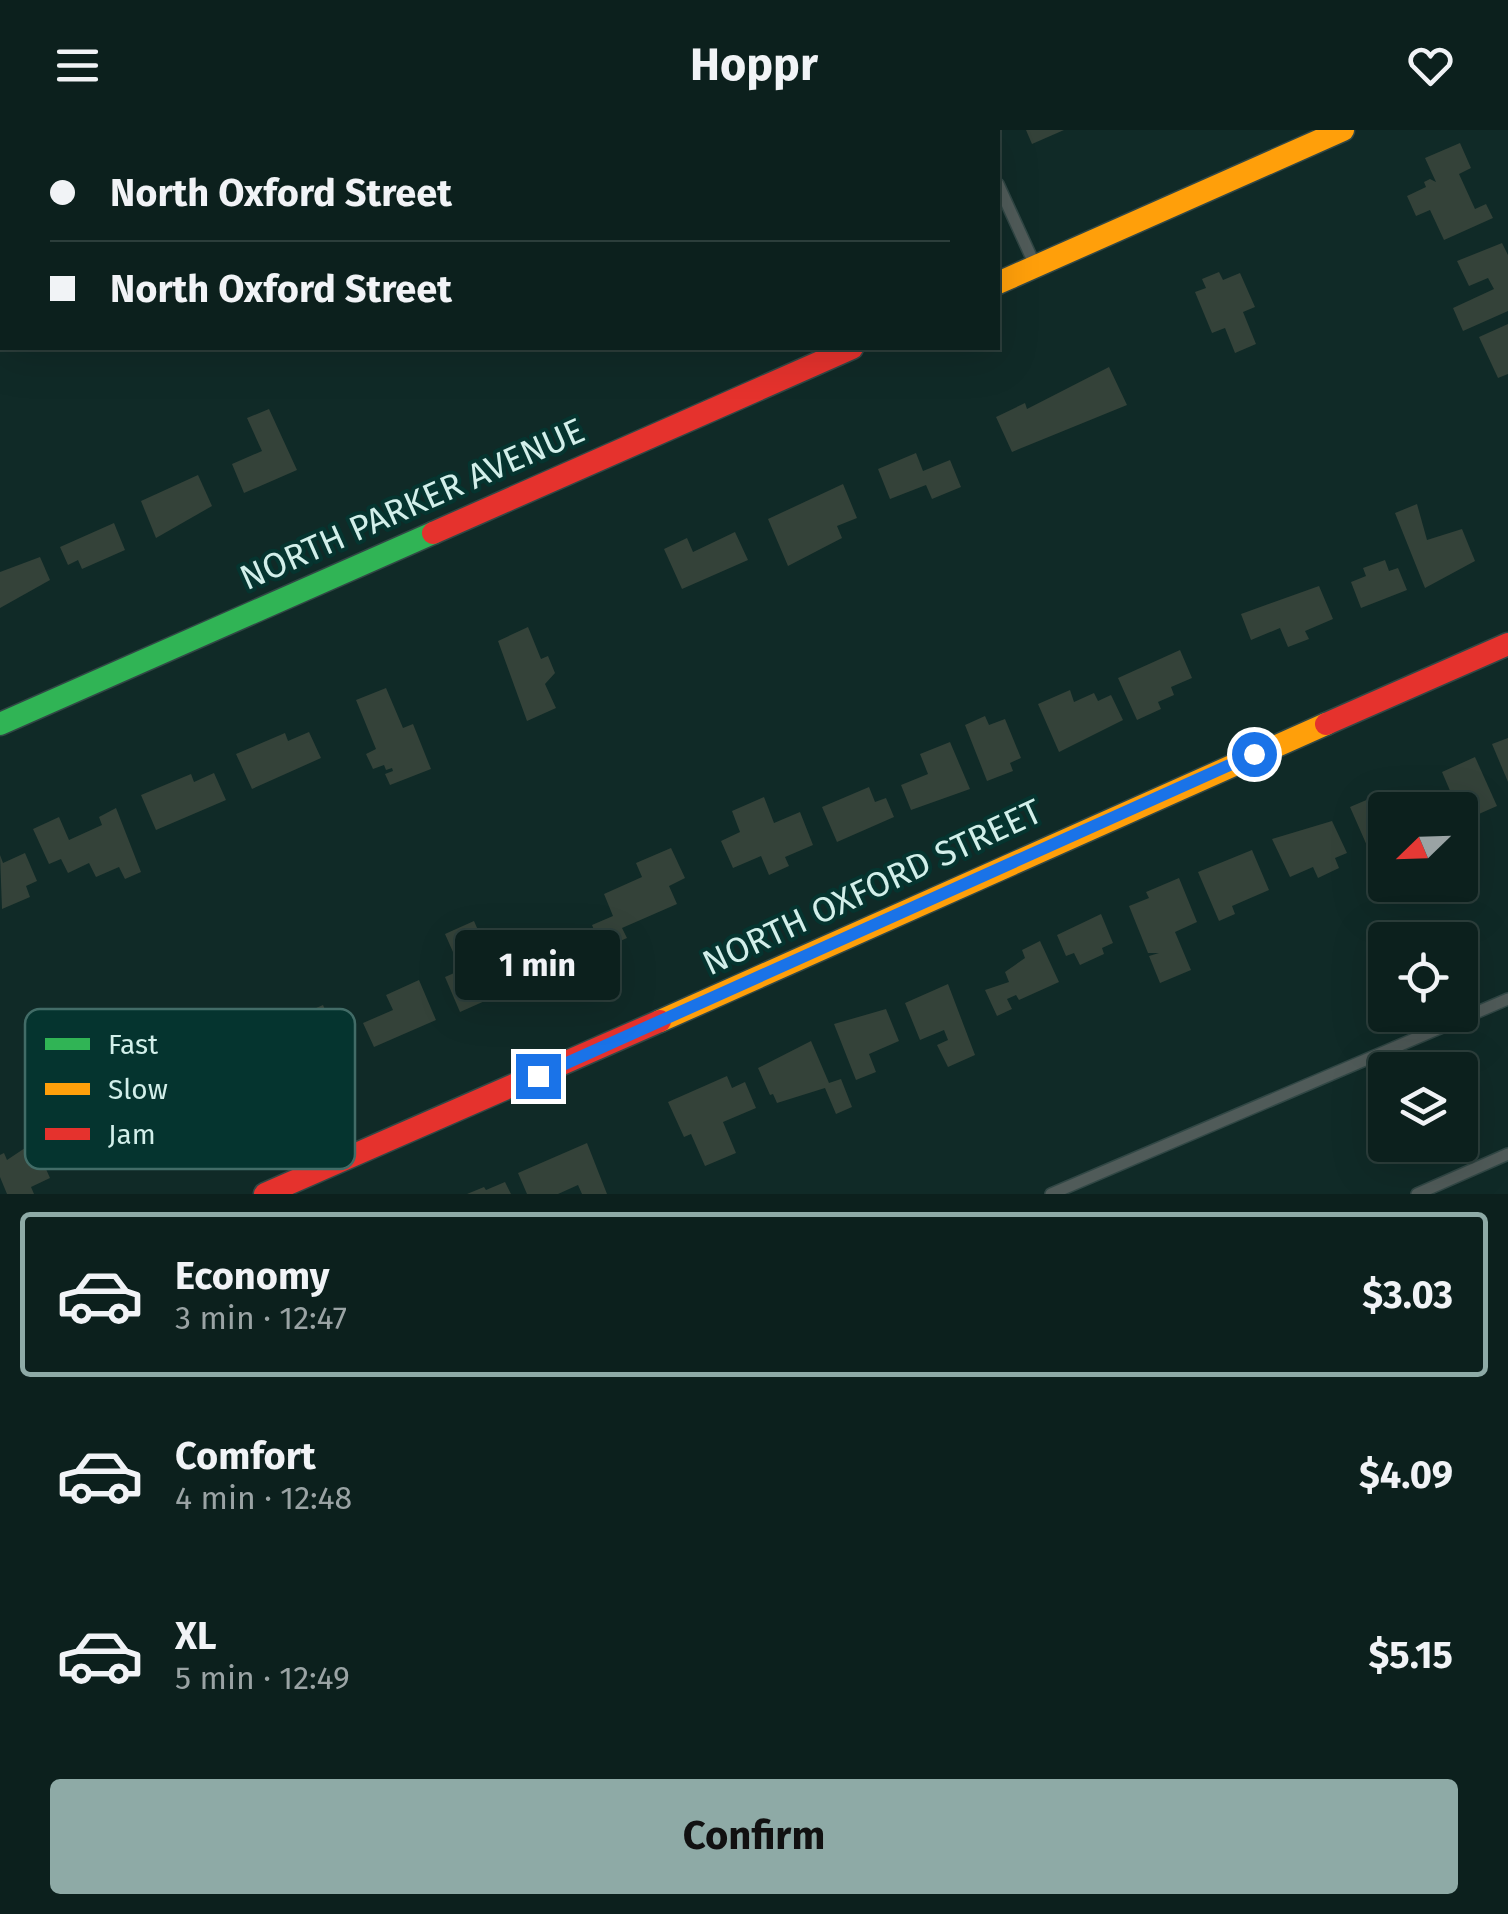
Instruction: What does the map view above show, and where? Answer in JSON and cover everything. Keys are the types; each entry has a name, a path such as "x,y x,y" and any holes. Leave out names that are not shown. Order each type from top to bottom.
{"street":[{"path":"1000,282 1343,130"},
{"name":"NORTH PARKER AVENUE","path":"0,724 847,350"},
{"name":"NORTH OXFORD STREET","path":"355,1155 606,1047 1145,801 1508,644"},
{"name":"NORTH OXFORD STREET","path":"265,1194 323,1169"}],"lane":[{"path":"1000,188 1036,266"},
{"path":"1051,1194 1508,1000"},
{"path":"1417,1194 1508,1154"}],"building":[{"path":"1026,130 1064,130 1032,144"},
{"path":"1460,143 1471,168 1459,174 1475,209 1486,204 1493,218 1444,240 1430,210 1416,216 1407,196 1426,187 1424,182 1430,179 1436,182 1425,158"},
{"path":"1502,243 1508,255 1508,311 1463,331 1453,308 1494,289 1488,278 1469,286 1457,261"},
{"path":"1219,272 1223,280 1240,273 1255,307 1243,312 1256,344 1235,353 1225,328 1212,333 1195,292 1206,288 1202,279"},
{"path":"1508,324 1508,374 1498,378 1479,337"},
{"path":"1109,367 1127,405 1012,452 996,417 1025,403 1027,409"},
{"path":"269,409 297,470 244,493 232,464 262,451 247,418"},
{"path":"916,453 923,471 950,460 961,487 932,499 926,485 890,499 878,469"},
{"path":"198,475 212,506 156,538 141,501"},
{"path":"843,484 857,518 837,526 842,538 788,566 768,519"},
{"path":"1417,504 1427,540 1462,529 1475,561 1425,588 1395,513"},
{"path":"114,523 125,550 82,569 78,560 68,565 60,547"},
{"path":"735,532 748,560 682,589 664,549 687,538 693,552"},
{"path":"40,557 50,580 0,608 0,572"},
{"path":"1385,560 1389,571 1398,568 1407,590 1361,608 1351,582 1366,576 1363,568"},
{"path":"1319,586 1333,619 1305,631 1309,639 1288,647 1280,628 1251,640 1241,614"},
{"path":"528,627 541,659 548,656 555,673 545,684 556,708 527,721 498,641"},
{"path":"1180,650 1192,678 1171,687 1174,695 1158,702 1161,709 1137,720 1118,678"},
{"path":"386,688 403,728 413,724 431,769 390,785 385,774 392,768 386,770 384,765 373,769 366,754 376,749 356,700"},
{"path":"1070,690 1074,702 1094,693 1098,701 1111,695 1123,720 1059,752 1038,704"},
{"path":"985,716 989,725 1005,719 1021,758 1010,763 1013,771 987,781 965,725"},
{"path":"309,732 321,758 252,789 236,754 285,733 288,741"},
{"path":"1508,738 1508,782 1492,744"},
{"path":"950,742 970,789 911,810 901,785 928,774 920,754"},
{"path":"1475,757 1497,806 1478,814 1478,792 1451,792 1442,772"},
{"path":"214,773 226,800 156,830 141,795 191,774 194,782"},
{"path":"869,787 875,802 886,798 894,817 837,842 822,807"},
{"path":"764,797 774,823 800,812 813,845 785,857 789,866 769,875 761,856 733,868 721,841 740,832 732,811"},
{"path":"1368,799 1368,848 1350,807"},
{"path":"116,808 141,872 125,879 119,867 96,877 89,863 68,873 61,859 49,864 33,829 59,817 69,840 102,825 99,817"},
{"path":"1332,821 1347,853 1335,858 1339,868 1318,878 1313,867 1290,877 1272,839"},
{"path":"671,848 685,878 669,886 677,904 622,928 627,938 602,949 592,925 613,916 604,894 642,877 636,863"},
{"path":"1252,850 1269,890 1232,906 1235,914 1219,921 1198,872"},
{"path":"25,853 37,881 26,886 30,897 2,909 0,855 3,863"},
{"path":"1179,878 1197,922 1175,932 1191,970 1160,983 1149,956 1159,953 1148,953 1129,906 1149,898 1146,892"},
{"path":"1101,914 1113,943 1102,948 1104,954 1080,965 1074,953 1066,956 1057,935"},
{"path":"474,921 505,992 460,1012 445,977 461,970 445,934"},
{"path":"1040,941 1059,982 1019,1000 1016,995 1007,999 1012,1009 997,1016 985,990 1009,982 1005,972 1025,958 1022,950"},
{"path":"419,980 436,1020 374,1047 363,1023 393,1010 386,995"},
{"path":"948,984 975,1055 948,1067 937,1045 948,1040 944,1030 920,1040 905,1003"},
{"path":"886,1009 899,1041 869,1054 876,1072 856,1080 834,1024"},
{"path":"811,1041 829,1083 841,1079 852,1107 836,1114 825,1088 777,1103 770,1095 758,1068"},
{"path":"727,1076 732,1088 745,1082 756,1108 723,1122 736,1153 705,1166 691,1134 684,1137 668,1102"},
{"path":"587,1143 607,1194 582,1194 578,1185 558,1194 527,1194 518,1173"},
{"path":"25,1148 25,1169 46,1169 50,1178 31,1187 34,1194 7,1194 0,1177 0,1155 4,1153 7,1160"},
{"path":"505,1182 511,1194 467,1194 484,1187 486,1190"}],"traffic: fast":[{"path":"0,724 433,533"}],"traffic: slow":[{"path":"1000,282 1343,130"},
{"path":"660,1021 1326,724"}],"traffic: jam":[{"path":"433,533 847,350"},
{"path":"1326,724 1508,644"},
{"path":"355,1155 660,1021"},
{"path":"265,1194 322,1169"}],"route":[{"path":"538,1076 1254,754"}]}
